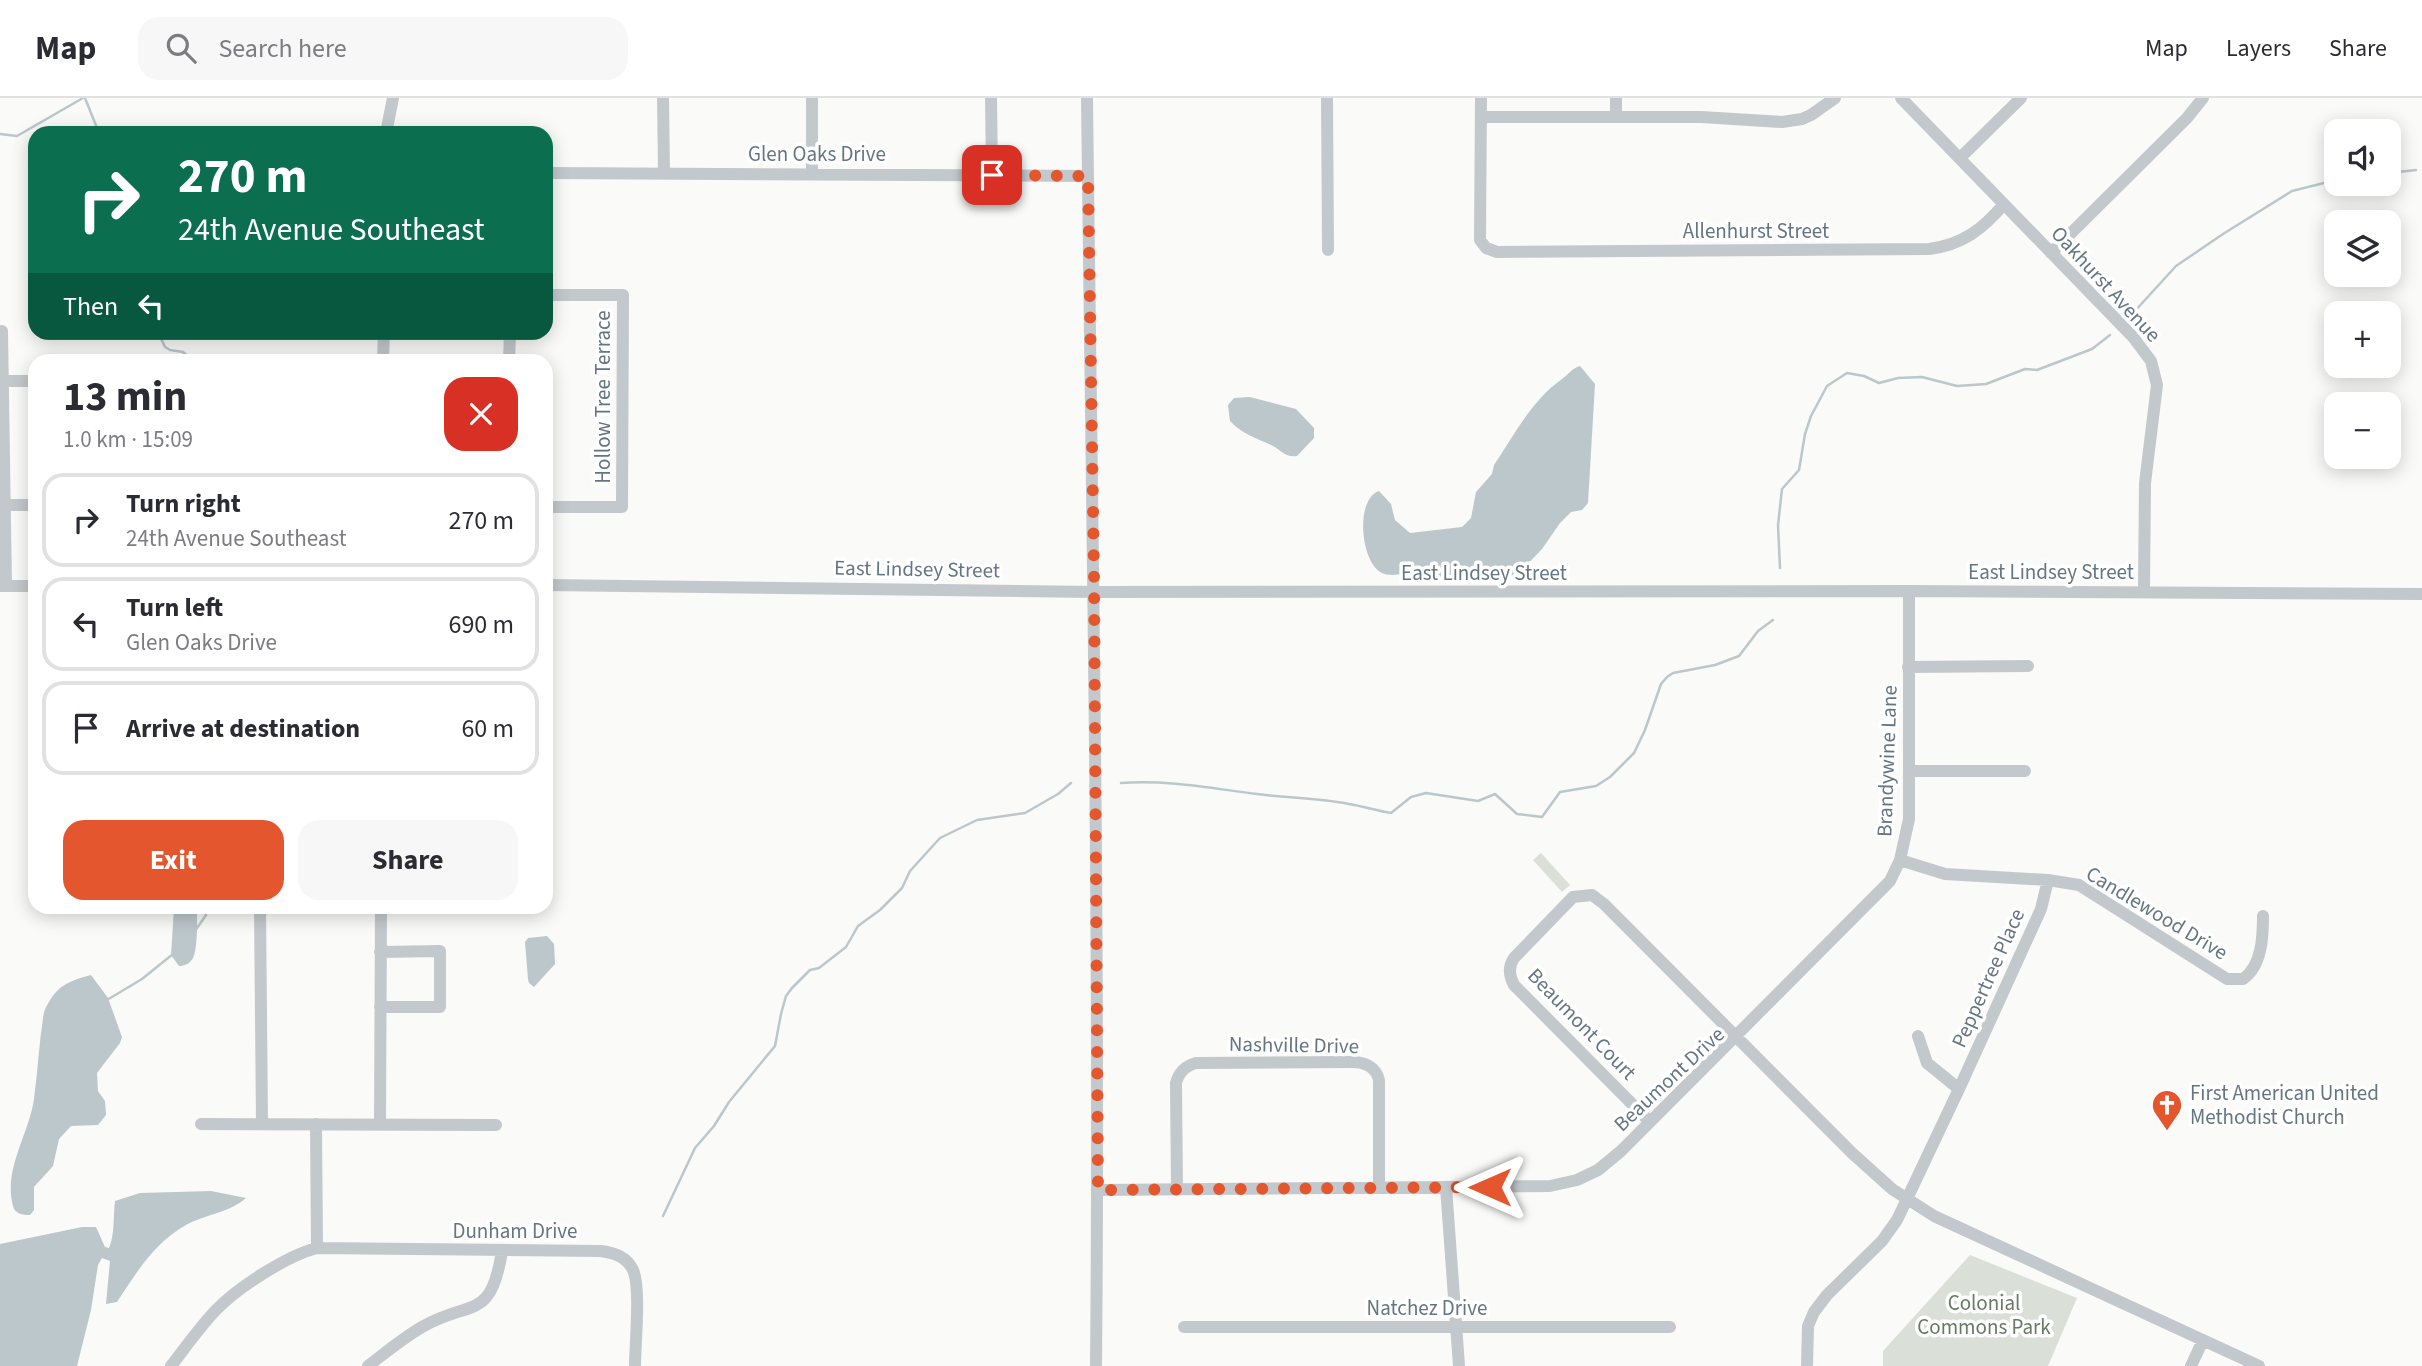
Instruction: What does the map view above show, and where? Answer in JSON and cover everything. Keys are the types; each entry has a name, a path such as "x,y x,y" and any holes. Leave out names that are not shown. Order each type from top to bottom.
{"street":[{"path":"388,126 393,98"},
{"path":"663,98 664,173"},
{"path":"811,173 812,98"},
{"path":"991,98 992,175"},
{"path":"1087,98 1094,592 1098,1190 1096,1366"},
{"path":"1327,98 1328,250"},
{"path":"1481,98 1481,117 1717,117 1783,122 1811,115 1835,98"},
{"path":"1616,98 1616,117"},
{"name":"Oakhurst Avenue","path":"1901,98 2115,318 2151,361 2157,385 2145,483 2144,591"},
{"path":"1960,158 2021,98"},
{"path":"2052,253 2187,118 2203,98"},
{"name":"Allenhurst Street","path":"1481,117 1480,240 1492,251 1928,249 1948,246 1970,237 2004,204"},
{"name":"Glen Oaks Drive","path":"553,173 1088,176"},
{"name":"Hollow Tree Terrace","path":"553,295 623,295 622,507 553,507"},
{"path":"2,331 5,505 3,586 28,586"},
{"path":"3,382 28,381"},
{"path":"5,505 28,505"},
{"name":"East Lindsey Street","path":"553,585 1094,592 2144,591 2422,594"},
{"name":"Brandywine Lane","path":"1737,1036 1884,888 1900,860 1908,830 1909,591"},
{"path":"1909,667 2028,666"},
{"path":"1909,771 2025,771"},
{"name":"Candlewood Drive","path":"1900,860 1945,874 2070,883 2091,892 2233,981 2243,979 2255,967 2263,939 2263,916"},
{"name":"Peppertree Place","path":"1807,1366 1808,1326 1814,1312 1827,1295 1889,1234 1959,1089 2040,909 2048,880"},
{"name":"Beaumont Court","path":"1650,1122 1511,979 1510,967 1514,958 1573,897 1586,894 1598,898 1737,1036"},
{"path":"260,914 262,1124"},
{"path":"380,1124 382,914"},
{"path":"380,952 440,951 440,1007 380,1007"},
{"name":"Beaumont Drive","path":"1098,1190 1550,1186 1577,1180 1606,1164 1737,1036 1853,1153 1907,1200 1971,1234 2259,1366"},
{"path":"1918,1036 1927,1063 1959,1089"},
{"name":"Nashville Drive","path":"1177,1188 1176,1083 1181,1071 1196,1063 1359,1062 1371,1066 1378,1074 1379,1187"},
{"path":"201,1124 496,1125"},
{"path":"171,1366 216,1310 232,1296 279,1264 304,1251 317,1248 316,1124"},
{"path":"1446,1187 1459,1366"},
{"name":"Dunham Drive","path":"317,1248 601,1251 622,1257 634,1272 636,1284 635,1366"},
{"path":"368,1366 422,1327 463,1312 482,1301 496,1282 502,1251"},
{"name":"Natchez Drive","path":"1184,1327 1671,1327"},
{"path":"2191,1366 2203,1340"}],"green space":[{"path":"1541,853 1570,885 1562,892 1533,860"},
{"name":"Colonial Commons Park","path":"1970,1255 2077,1298 2048,1366 1883,1366 1883,1351"}],"shaded area":[{"path":"1580,366 1595,384 1588,503 1582,510 1571,512 1560,523 1542,549 1517,575 1440,581 1421,570 1391,575 1382,573 1375,567 1369,557 1363,531 1366,506 1371,496 1379,491 1391,504 1395,520 1410,533 1462,527 1471,518 1476,492 1492,474 1494,465 1524,419 1551,387"},
{"path":"1250,397 1296,409 1314,428 1314,438 1297,456 1290,456 1240,430 1230,421 1228,405 1234,398"},
{"path":"174,914 197,914 193,958 187,964 179,966 171,955"},
{"path":"547,936 554,944 555,964 534,987 528,979 525,942 528,938"},
{"path":"91,975 108,998 122,1037 97,1073 98,1091 105,1101 106,1115 98,1125 71,1126 59,1139 53,1166 34,1187 34,1210 30,1215 22,1214 15,1211 13,1206 11,1179 34,1099 44,1012 52,997 62,987"},
{"path":"211,1191 246,1198 232,1207 186,1225 165,1240 147,1259 117,1302 106,1304 110,1261 102,1258 98,1265 91,1310 77,1366 0,1366 0,1244 82,1227 96,1227 105,1247 109,1248 115,1201 140,1193"}],"waterway":[{"path":"34,126 83,98"},
{"path":"85,98 96,126"},
{"path":"0,134 17,136 28,130"},
{"path":"2401,172 2416,170"},
{"path":"2134,312 2176,266 2223,234 2292,191 2324,183"},
{"path":"1780,568 1778,525 1782,489 1799,470 1805,434 1827,386 1847,373 1864,376 1879,383 1898,378 1922,377 1957,386 1986,384 2025,369 2037,370 2092,349 2110,335"},
{"path":"162,340 170,350 185,354"},
{"path":"1121,783 1189,785 1338,802 1391,813 1411,797 1426,793 1478,801 1495,794 1517,814 1542,817 1560,792 1596,786 1610,777 1634,753 1661,684 1667,677 1673,673 1715,665 1739,656 1758,631 1773,620"},
{"path":"663,1216 695,1148 775,1046 786,996 792,988 810,970 819,968 846,947 858,926 880,910 902,888 910,871 940,838 977,820 1025,813 1058,794 1071,783"},
{"path":"195,931 206,914"},
{"path":"107,1000 142,979 173,954"}],"place":[{"name":"First American United Methodist Church","path":"2167,1132"}],"route":[{"path":"992,175 1088,176 1098,1190 1490,1187"}]}
